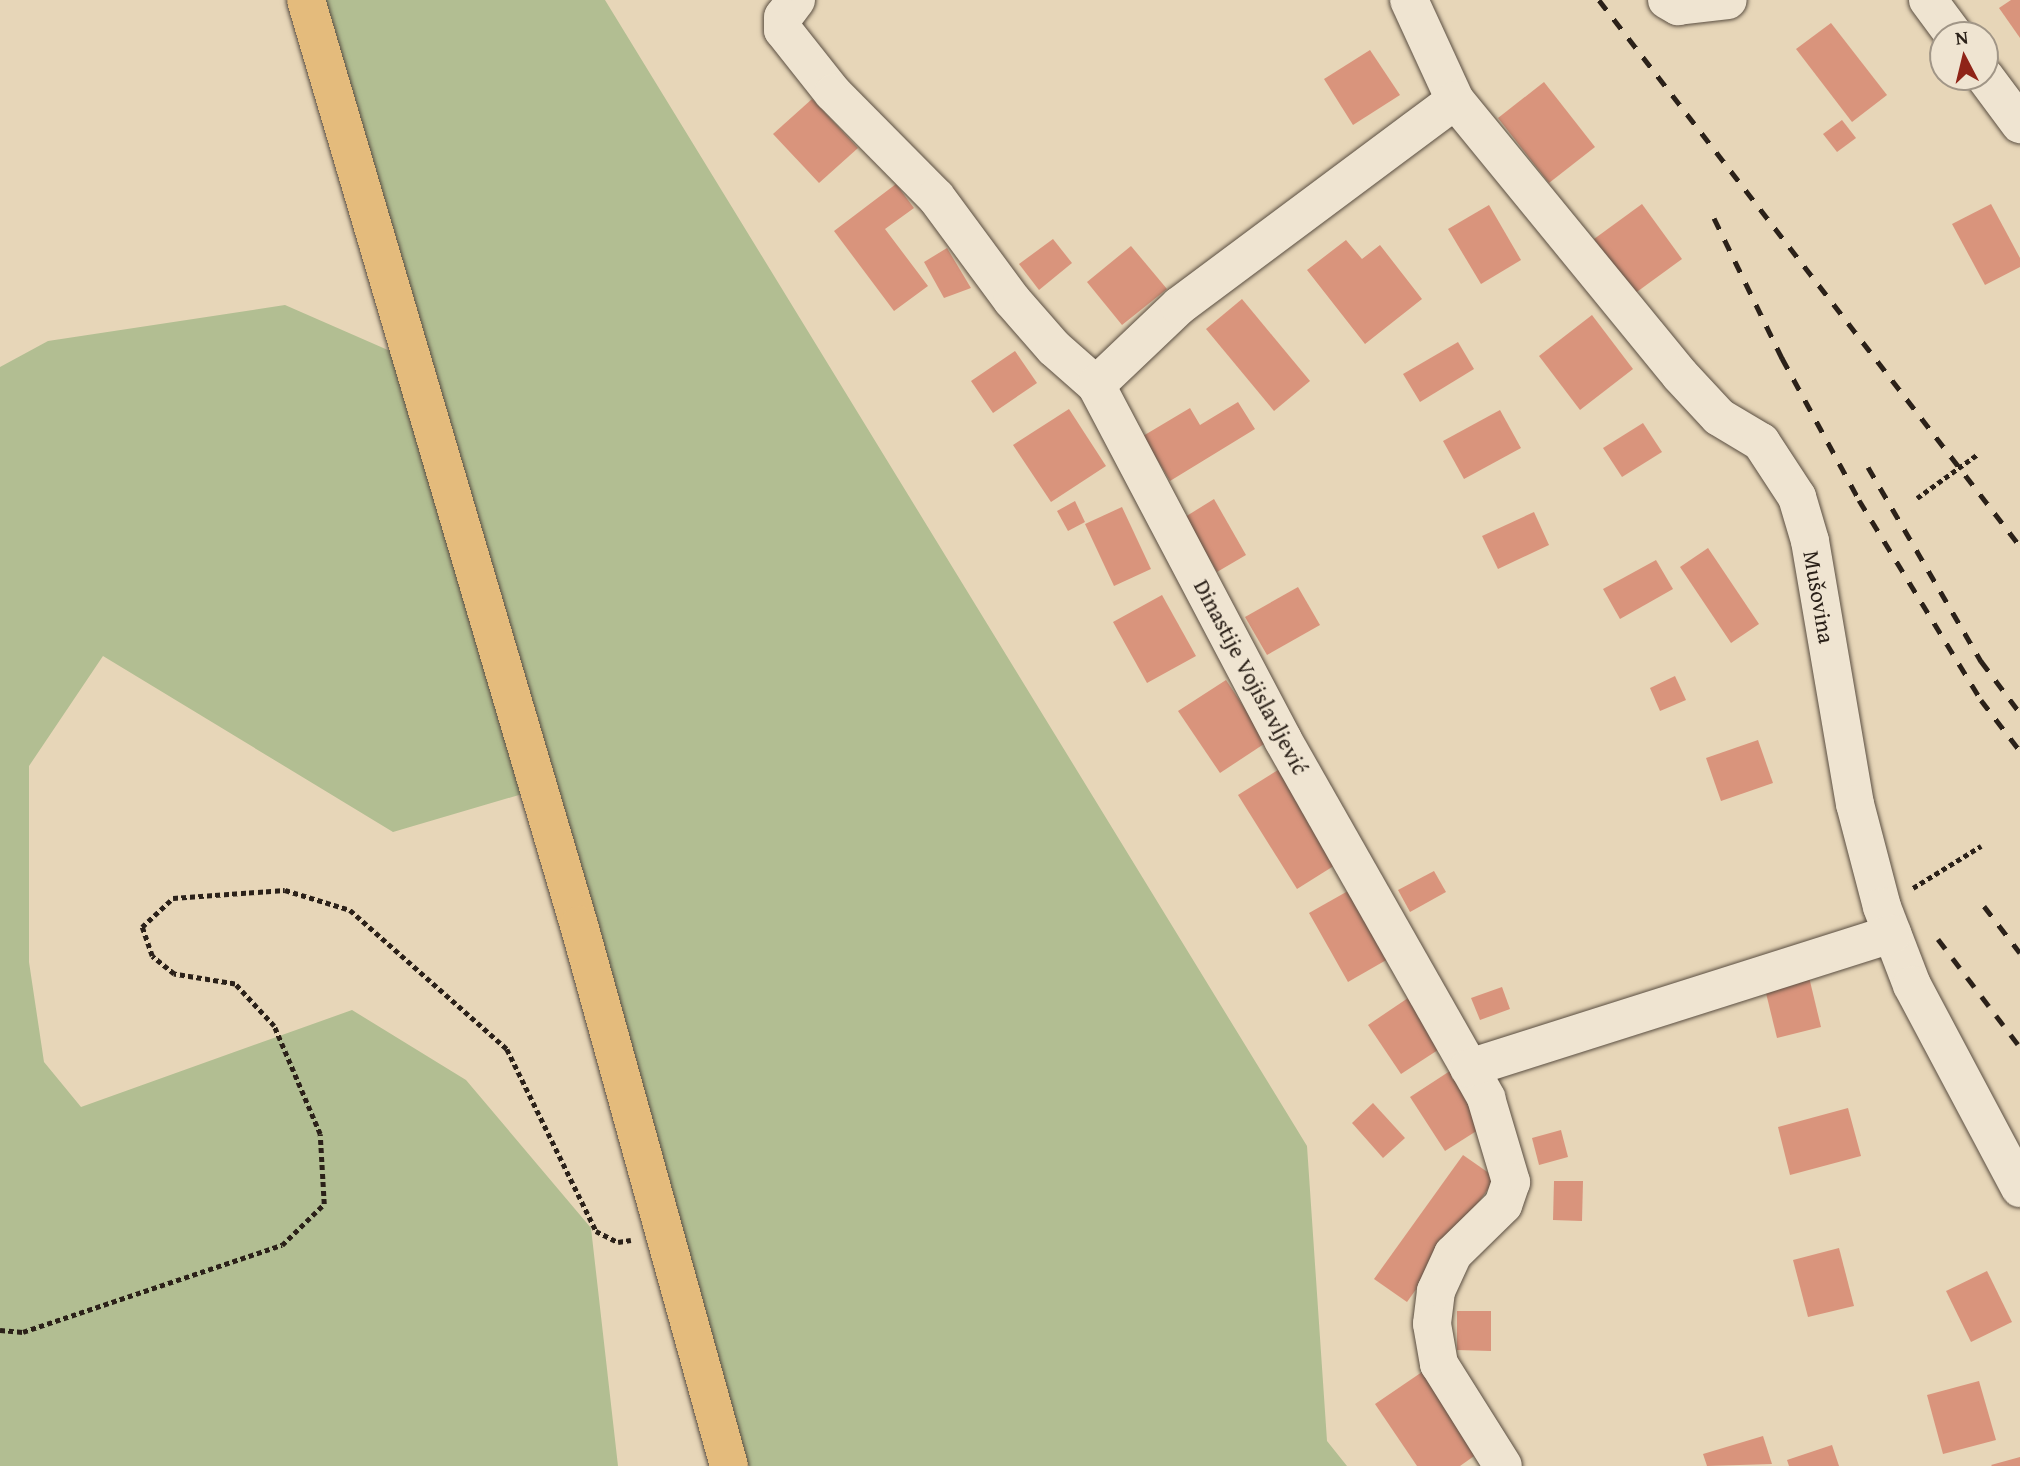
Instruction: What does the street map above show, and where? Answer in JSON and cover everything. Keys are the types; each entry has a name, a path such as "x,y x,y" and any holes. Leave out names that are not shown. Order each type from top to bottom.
{"main road":[{"path":"306,0 666,1235 729,1466"}],"street":[{"name":"Dinastije Vojislavljević","path":"796,0 783,17 783,30 833,93 936,197 1020,310 1096,385 1283,740 1486,1098 1511,1182 1503,1205 1453,1254 1436,1291 1432,1324 1439,1364 1503,1466"},
{"path":"1096,385 1179,306 1455,100 1409,0"},
{"path":"1667,0 1678,6 1728,0"},
{"path":"1928,0 1944,21"},
{"path":"1995,91 2020,124"},
{"name":"Mušovina","path":"1455,100 1680,375 1719,417 1761,442 1797,496 1810,541 1855,804 1887,920 1912,985 2020,1188"},
{"path":"1469,1068 1887,920"}],"path":[{"path":"1917,498 1978,454"},
{"path":"1887,920 1981,846"},
{"path":"0,1330 23,1332 282,1245 324,1204 320,1133 274,1026 235,984 174,974 152,956 142,927 173,898 285,890 350,910 507,1049 596,1231 618,1242 666,1235"}],"green space":[{"path":"304,0 605,0 1307,1146 1327,1441 1347,1466 729,1466 539,789 393,832 103,656 29,766 29,962 44,1062 81,1107 352,1010 466,1080 591,1228 618,1466 0,1466 0,367 48,341 285,305 413,361"}],"building":[{"path":"2011,0 2020,0 2020,38 1999,8"},
{"path":"1831,23 1887,95 1852,122 1796,49"},
{"path":"1370,50 1400,95 1353,125 1324,79"},
{"path":"1544,82 1595,147 1549,183 1498,118"},
{"path":"812,99 858,148 819,183 773,134"},
{"path":"1842,120 1856,138 1837,152 1823,134"},
{"path":"896,184 914,208 885,229 928,286 894,311 834,231"},
{"path":"1642,204 1682,259 1634,294 1594,239"},
{"path":"1991,204 2020,258 2020,267 1985,285 1952,224"},
{"path":"1489,205 1521,260 1481,284 1448,229"},
{"path":"1053,239 1072,263 1039,290 1019,264"},
{"path":"1346,240 1362,259 1380,245 1422,299 1365,344 1307,270"},
{"path":"1131,246 1167,289 1122,325 1087,282"},
{"path":"947,248 971,288 944,298 924,262"},
{"path":"1242,299 1310,381 1274,411 1206,329"},
{"path":"1592,315 1633,369 1580,410 1539,356"},
{"path":"1458,342 1474,369 1420,402 1403,374"},
{"path":"1015,351 1037,383 993,413 971,381"},
{"path":"1238,402 1255,429 1170,481 1143,436 1190,408 1200,425"},
{"path":"1069,409 1106,466 1051,502 1013,445"},
{"path":"1500,410 1521,448 1464,479 1443,441"},
{"path":"1643,423 1662,452 1622,477 1603,448"},
{"path":"1214,499 1246,555 1217,572 1185,517"},
{"path":"1075,501 1085,522 1068,531 1057,511"},
{"path":"1122,507 1151,569 1114,586 1085,524"},
{"path":"1534,512 1549,545 1498,569 1482,536"},
{"path":"1708,548 1759,624 1731,643 1680,567"},
{"path":"1656,560 1673,589 1620,619 1603,589"},
{"path":"1298,587 1320,625 1267,655 1245,617"},
{"path":"1162,595 1196,656 1147,683 1113,622"},
{"path":"1675,676 1686,700 1660,711 1650,688"},
{"path":"1226,680 1267,742 1220,773 1178,711"},
{"path":"1758,740 1773,783 1721,801 1706,758"},
{"path":"1281,768 1340,862 1297,889 1238,795"},
{"path":"1434,871 1446,892 1410,912 1398,890"},
{"path":"1355,887 1395,955 1348,982 1309,913"},
{"path":"1809,977 1821,1027 1777,1038 1765,989"},
{"path":"1502,987 1510,1009 1480,1020 1471,998"},
{"path":"1408,998 1441,1048 1401,1074 1368,1025"},
{"path":"1453,1069 1489,1123 1445,1151 1410,1097"},
{"path":"1373,1103 1405,1138 1383,1158 1352,1123"},
{"path":"1848,1108 1861,1156 1790,1175 1778,1127"},
{"path":"1561,1130 1568,1157 1539,1165 1532,1138"},
{"path":"1463,1155 1496,1178 1407,1302 1374,1279"},
{"path":"1554,1181 1583,1181 1582,1221 1553,1220"},
{"path":"1839,1248 1854,1306 1808,1317 1793,1260"},
{"path":"1987,1271 2012,1322 1971,1342 1946,1291"},
{"path":"1457,1311 1491,1311 1491,1351 1457,1350"},
{"path":"1422,1372 1477,1454 1460,1466 1417,1466 1375,1404"},
{"path":"1979,1381 1996,1440 1943,1454 1927,1395"},
{"path":"1763,1436 1772,1464 1707,1466 1703,1454"},
{"path":"1832,1445 1839,1466 1789,1466 1787,1460"},
{"path":"2020,1457 2020,1466 1991,1465"}],"railway":[{"path":"1599,0 2020,546"},
{"path":"1714,218 1782,358 1859,500 1981,700 2020,751"},
{"path":"1868,467 1981,661 2020,713"},
{"path":"1984,906 2020,953"},
{"path":"1938,939 2020,1047"}]}
